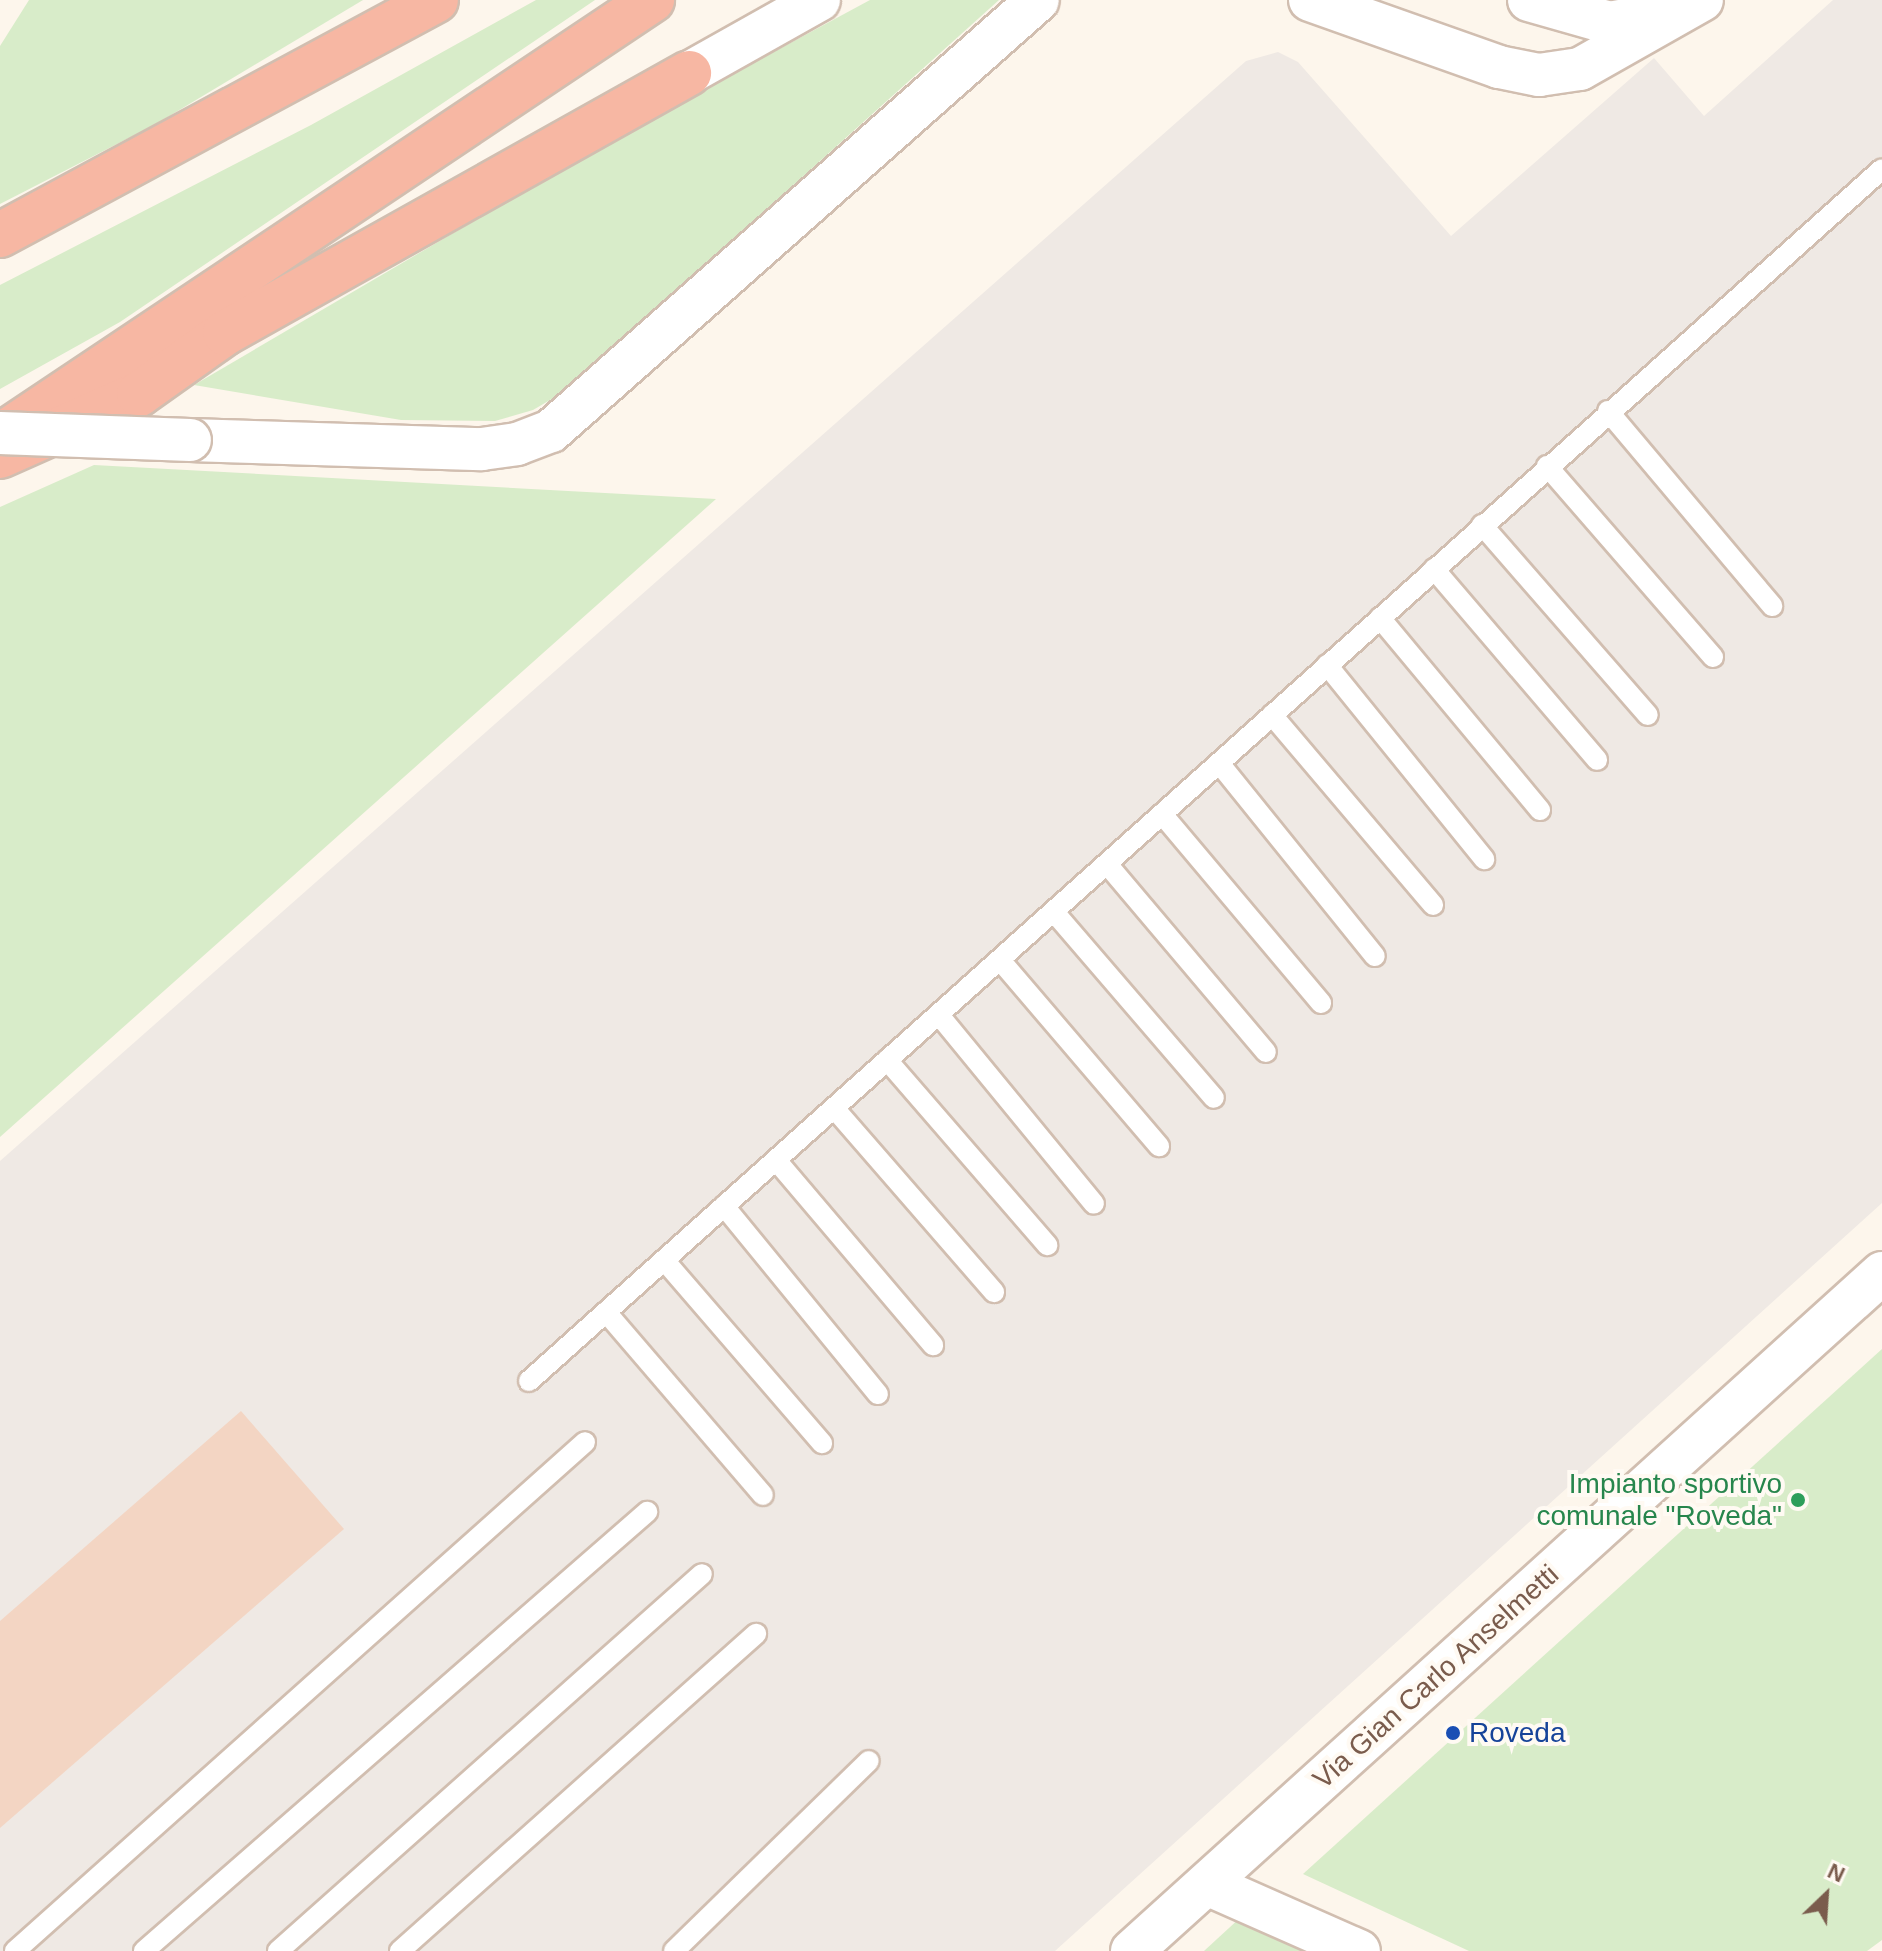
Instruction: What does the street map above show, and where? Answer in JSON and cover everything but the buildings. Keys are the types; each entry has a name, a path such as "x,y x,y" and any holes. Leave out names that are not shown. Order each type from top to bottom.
{"highway":[{"path":"0,235 436,0"},
{"path":"0,435 652,0"},
{"path":"0,456 139,394 225,333 689,73"}],"street":[{"path":"689,73 819,0"},
{"path":"0,435 482,449 517,444 551,431 1038,0"},
{"path":"1311,0 1499,67 1539,75 1580,69 1698,2"},
{"path":"1529,0 1610,23 1635,21 1698,2"},
{"name":"Via Gian Carlo Anselmetti","path":"1132,1951 1882,1273"},
{"path":"1207,1884 1359,1951"}],"lane":[{"path":"529,1381 1608,411 1882,169"},
{"path":"1608,411 1772,606"},
{"path":"1547,466 1713,657"},
{"path":"1482,525 1648,715"},
{"path":"1434,569 1597,760"},
{"path":"1380,618 1540,810"},
{"path":"1327,665 1484,859"},
{"path":"1272,715 1433,905"},
{"path":"1219,763 1375,956"},
{"path":"1162,814 1321,1003"},
{"path":"1107,864 1266,1052"},
{"path":"1054,912 1214,1098"},
{"path":"1000,960 1159,1146"},
{"path":"939,1015 1094,1204"},
{"path":"887,1060 1047,1245"},
{"path":"834,1108 994,1292"},
{"path":"776,1160 933,1345"},
{"path":"724,1206 878,1394"},
{"path":"664,1260 822,1443"},
{"path":"606,1312 763,1495"},
{"path":"15,1951 585,1442"},
{"path":"144,1951 647,1512"},
{"path":"278,1951 702,1574"},
{"path":"400,1951 756,1634"},
{"path":"674,1951 869,1761"}],"shaded area":[{"path":"1833,0 1882,0 1882,1203 1055,1951 0,1951 0,1161 1246,61 1278,52 1298,62 1451,236 1654,58 1704,116"}],"green space":[{"path":"29,0 363,0 156,124 0,204 0,46"},
{"path":"536,0 595,0 120,322 0,389 0,285 311,125"},
{"path":"870,0 999,0 562,393 533,410 495,421 401,420 194,385 636,126"},
{"path":"94,465 716,499 0,1137 0,507"},
{"name":"Impianto sportivo comunale \"Roveda\"","path":"1882,1349 1882,1940 1867,1951 1469,1951 1303,1874"},
{"path":"1242,1916 1315,1951 1204,1951"}],"place":[{"name":"Impianto sportivo comunale \"Roveda\"","path":"1798,1500"},
{"name":"Roveda","path":"1453,1733"}]}
